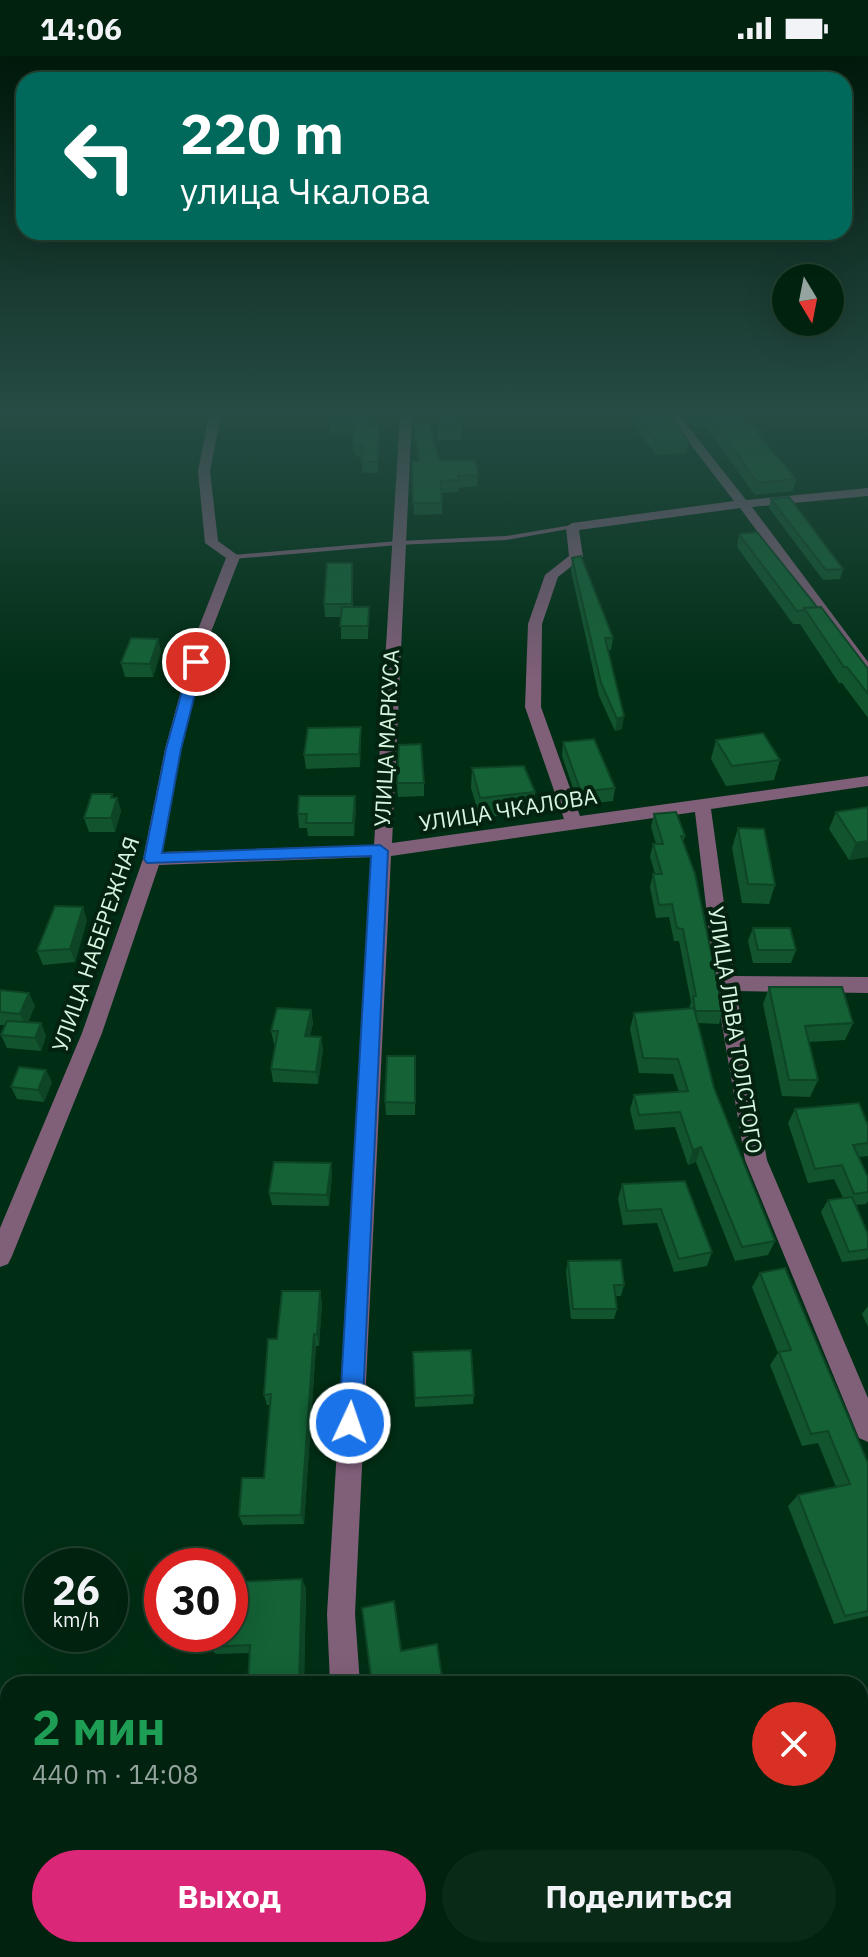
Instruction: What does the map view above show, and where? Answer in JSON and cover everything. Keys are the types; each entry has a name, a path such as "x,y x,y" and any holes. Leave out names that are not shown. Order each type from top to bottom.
{"street":[{"path":"208,504 212,543 233,557"},
{"name":"УЛИЦА МАРКУСА","path":"345,1676 341,1614 400,504"},
{"path":"573,821 533,707 535,624 552,575 576,557 572,527 743,504 868,672"},
{"name":"УЛИЦА НАБЕРЕЖНАЯ","path":"0,1256 92,1033 152,859 173,749 204,632 233,557"},
{"name":"УЛИЦА ЧКАЛОВА","path":"152,859 380,851 868,781"},
{"name":"УЛИЦА ЛЬВА ТОЛСТОГО","path":"702,803 725,983 756,1160 868,1429"},
{"path":"725,983 868,985"}],"lane":[{"path":"233,557 398,543 506,538 572,527"}],"building":[{"path":"775,504 794,504 843,569 826,570"},
{"path":"757,532 817,607 797,611 739,534"},
{"path":"581,556 613,638 605,638 624,716 617,719 601,683 572,558"},
{"path":"327,563 352,563 352,604 324,604"},
{"path":"342,607 369,607 368,626 340,626"},
{"path":"821,607 868,669 868,694 844,667 804,608"},
{"path":"131,638 158,639 150,664 121,663"},
{"path":"361,727 359,754 304,755 308,728"},
{"path":"763,733 780,760 732,766 716,740"},
{"path":"594,739 615,788 581,792 563,742"},
{"path":"421,744 424,783 397,783 399,745"},
{"path":"524,766 535,792 480,798 472,768"},
{"path":"92,794 112,794 111,798 117,798 111,818 84,818"},
{"path":"299,796 355,796 353,823 306,823 307,814 298,814"},
{"path":"868,807 868,841 856,843 836,812"},
{"path":"676,812 695,874 723,1011 695,1011 693,996 696,996 683,929 677,928 672,904 659,905 653,874 662,874 653,844 663,844 654,814"},
{"path":"738,828 764,829 775,885 748,884"},
{"path":"55,906 83,907 70,949 37,951"},
{"path":"753,928 790,928 796,950 758,950"},
{"path":"769,987 842,987 853,1023 805,1026 818,1080 789,1080"},
{"path":"0,990 29,993 20,1014 0,1012"},
{"path":"277,1008 311,1010 305,1036 321,1037 316,1072 271,1069 278,1031 271,1031"},
{"path":"694,1008 714,1088 775,1241 742,1247 701,1147 693,1150 680,1112 639,1115 634,1095 688,1091 678,1059 643,1058 634,1013"},
{"path":"7,1021 41,1023 35,1038 1,1035"},
{"path":"387,1056 415,1056 415,1103 385,1102"},
{"path":"19,1067 46,1070 38,1090 11,1087"},
{"path":"859,1103 868,1123 868,1143 853,1145 868,1177 868,1192 854,1194 842,1165 815,1169 795,1109"},
{"path":"274,1162 331,1163 327,1195 269,1193"},
{"path":"685,1181 712,1252 679,1259 661,1209 627,1211 622,1184"},
{"path":"852,1197 868,1234 868,1249 849,1252 828,1200"},
{"path":"621,1260 624,1285 614,1285 617,1309 573,1309 568,1261"},
{"path":"785,1268 868,1463 868,1611 845,1616 798,1495 850,1484 828,1431 811,1434 779,1352 791,1350 760,1273"},
{"path":"282,1291 320,1291 301,1515 239,1516 242,1478 264,1478 271,1394 264,1395 268,1339 277,1339"},
{"path":"471,1350 474,1395 415,1398 413,1352"},
{"path":"302,1579 299,1676 248,1676 248,1581"},
{"path":"394,1601 401,1651 437,1644 442,1676 371,1676 362,1608"}],"route":[{"path":"196,662 173,749 152,859 380,851 350,1423"}]}
